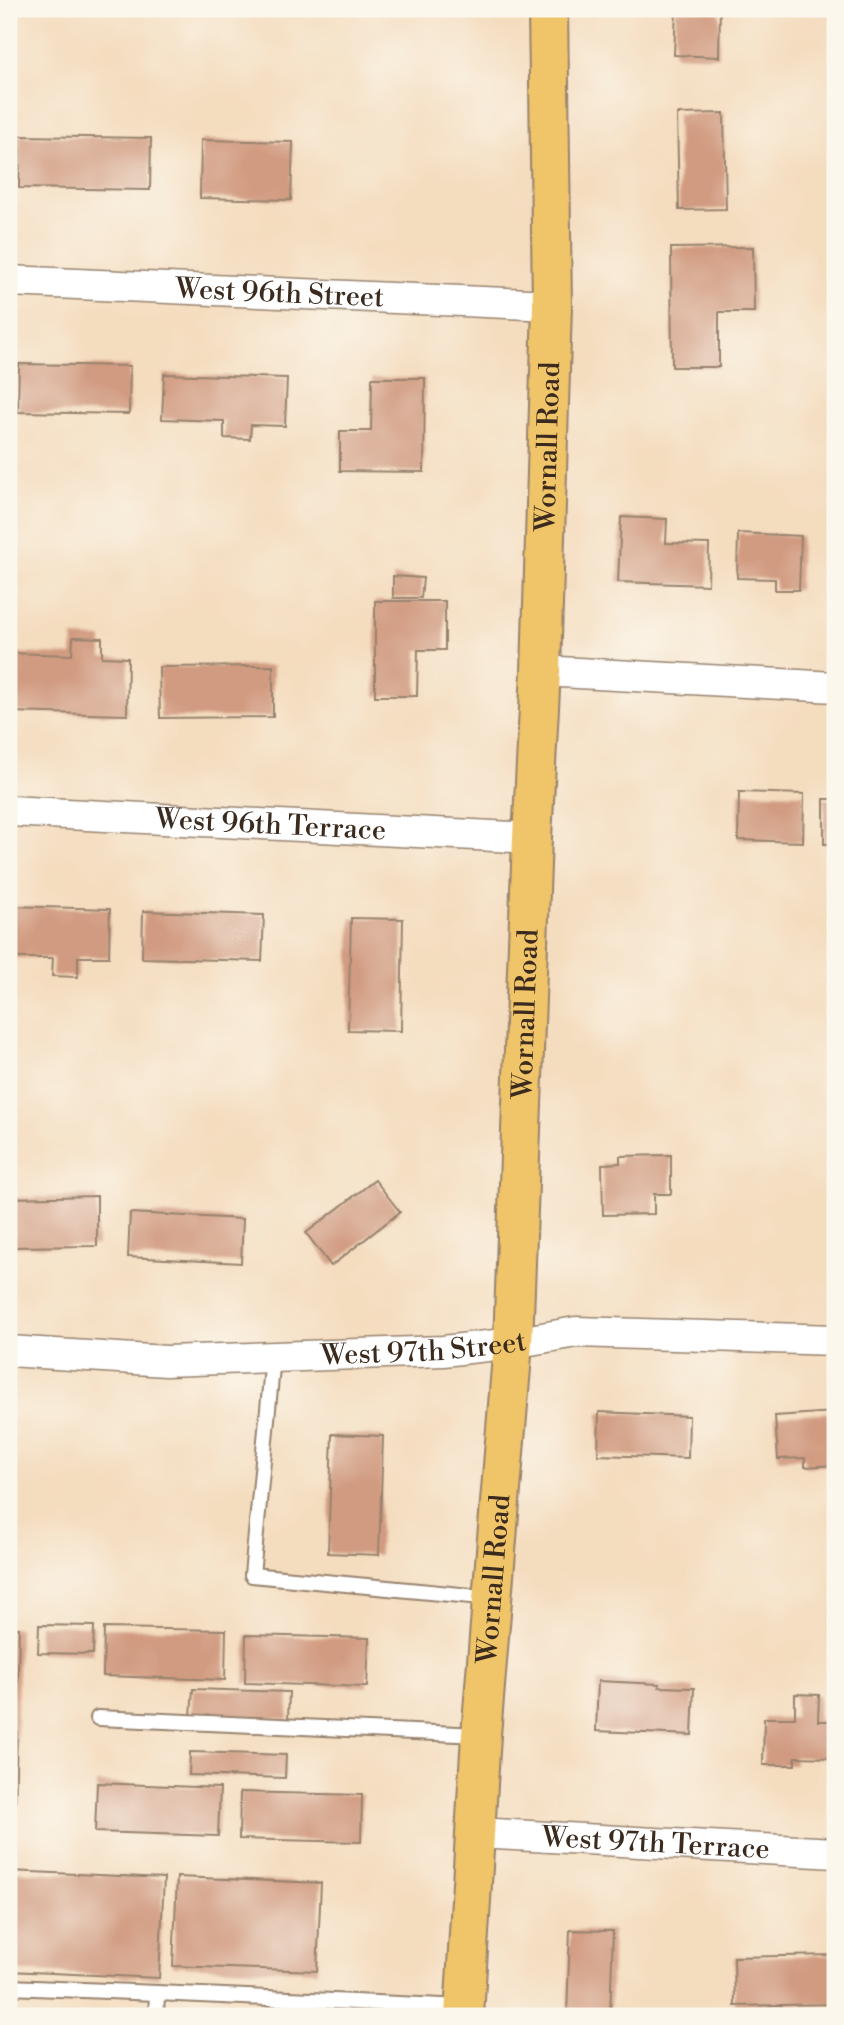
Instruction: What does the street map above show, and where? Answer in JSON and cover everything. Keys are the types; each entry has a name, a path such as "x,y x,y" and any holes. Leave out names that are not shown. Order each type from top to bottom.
{"main road":[{"name":"Wornall Road","path":"464,2012 481,1735 513,1343 541,671 552,305 548,9"}],"street":[{"name":"West 96th Street","path":"9,281 552,305"},
{"path":"541,671 835,687"},
{"name":"West 96th Terrace","path":"9,811 532,838"},
{"name":"West 97th Street","path":"9,1351 166,1361 443,1351 576,1332 835,1340"},
{"name":"West 97th Terrace","path":"476,1833 835,1853"}],"lane":[{"path":"273,1357 252,1575 492,1598"},
{"path":"98,1718 481,1735"},
{"path":"9,1987 157,1993 464,2012"},
{"path":"156,2016 157,1993"}],"building":[{"path":"676,9 720,9 719,57 674,55"},
{"path":"724,113 726,209 679,210 677,114"},
{"path":"20,136 151,138 150,190 19,188"},
{"path":"201,140 293,142 291,200 200,198"},
{"path":"753,247 754,312 719,312 719,367 672,367 671,248"},
{"path":"19,364 130,366 129,414 18,412"},
{"path":"164,374 287,378 285,426 251,425 250,439 224,438 224,421 162,419"},
{"path":"372,378 425,378 424,472 340,471 340,431 371,431"},
{"path":"621,517 667,519 666,543 709,544 708,585 618,582"},
{"path":"738,533 801,536 799,590 775,590 775,579 737,578"},
{"path":"393,576 423,578 421,598 393,598"},
{"path":"375,601 445,601 445,650 418,650 417,696 375,696"},
{"path":"73,637 102,638 102,657 128,658 127,715 9,712 9,653 72,655"},
{"path":"273,666 273,717 160,718 159,667"},
{"path":"739,792 804,794 803,842 738,840"},
{"path":"824,799 835,799 835,844 824,844"},
{"path":"9,906 110,909 109,957 78,957 78,977 52,976 53,958 9,958"},
{"path":"143,911 264,915 262,961 142,958"},
{"path":"351,918 403,919 401,1031 348,1030"},
{"path":"671,1155 671,1194 654,1194 654,1214 603,1215 602,1164 620,1163 620,1156"},
{"path":"375,1180 400,1212 331,1266 306,1233"},
{"path":"97,1196 97,1246 9,1247 9,1198"},
{"path":"130,1213 243,1219 241,1263 128,1257"},
{"path":"599,1412 689,1416 688,1458 598,1455"},
{"path":"834,1412 835,1465 805,1467 805,1458 778,1459 775,1416"},
{"path":"332,1434 383,1436 379,1555 328,1553"},
{"path":"39,1625 94,1626 93,1654 38,1653"},
{"path":"9,1628 19,1628 15,1821 9,1821"},
{"path":"104,1628 226,1630 225,1680 103,1676"},
{"path":"246,1635 369,1638 367,1687 245,1683"},
{"path":"598,1681 694,1688 692,1735 596,1731"},
{"path":"193,1689 289,1692 288,1719 191,1716"},
{"path":"795,1694 819,1695 818,1721 835,1721 835,1758 795,1757 795,1765 763,1765 764,1718 795,1718"},
{"path":"190,1752 286,1755 285,1778 189,1775"},
{"path":"97,1783 220,1788 218,1836 95,1832"},
{"path":"240,1792 362,1795 361,1842 239,1839"},
{"path":"9,1871 164,1878 159,1978 9,1971"},
{"path":"177,1877 321,1883 317,1971 173,1966"},
{"path":"570,1930 613,1931 610,2016 567,2016"},
{"path":"835,1955 835,2004 735,2006 734,1957"}]}
